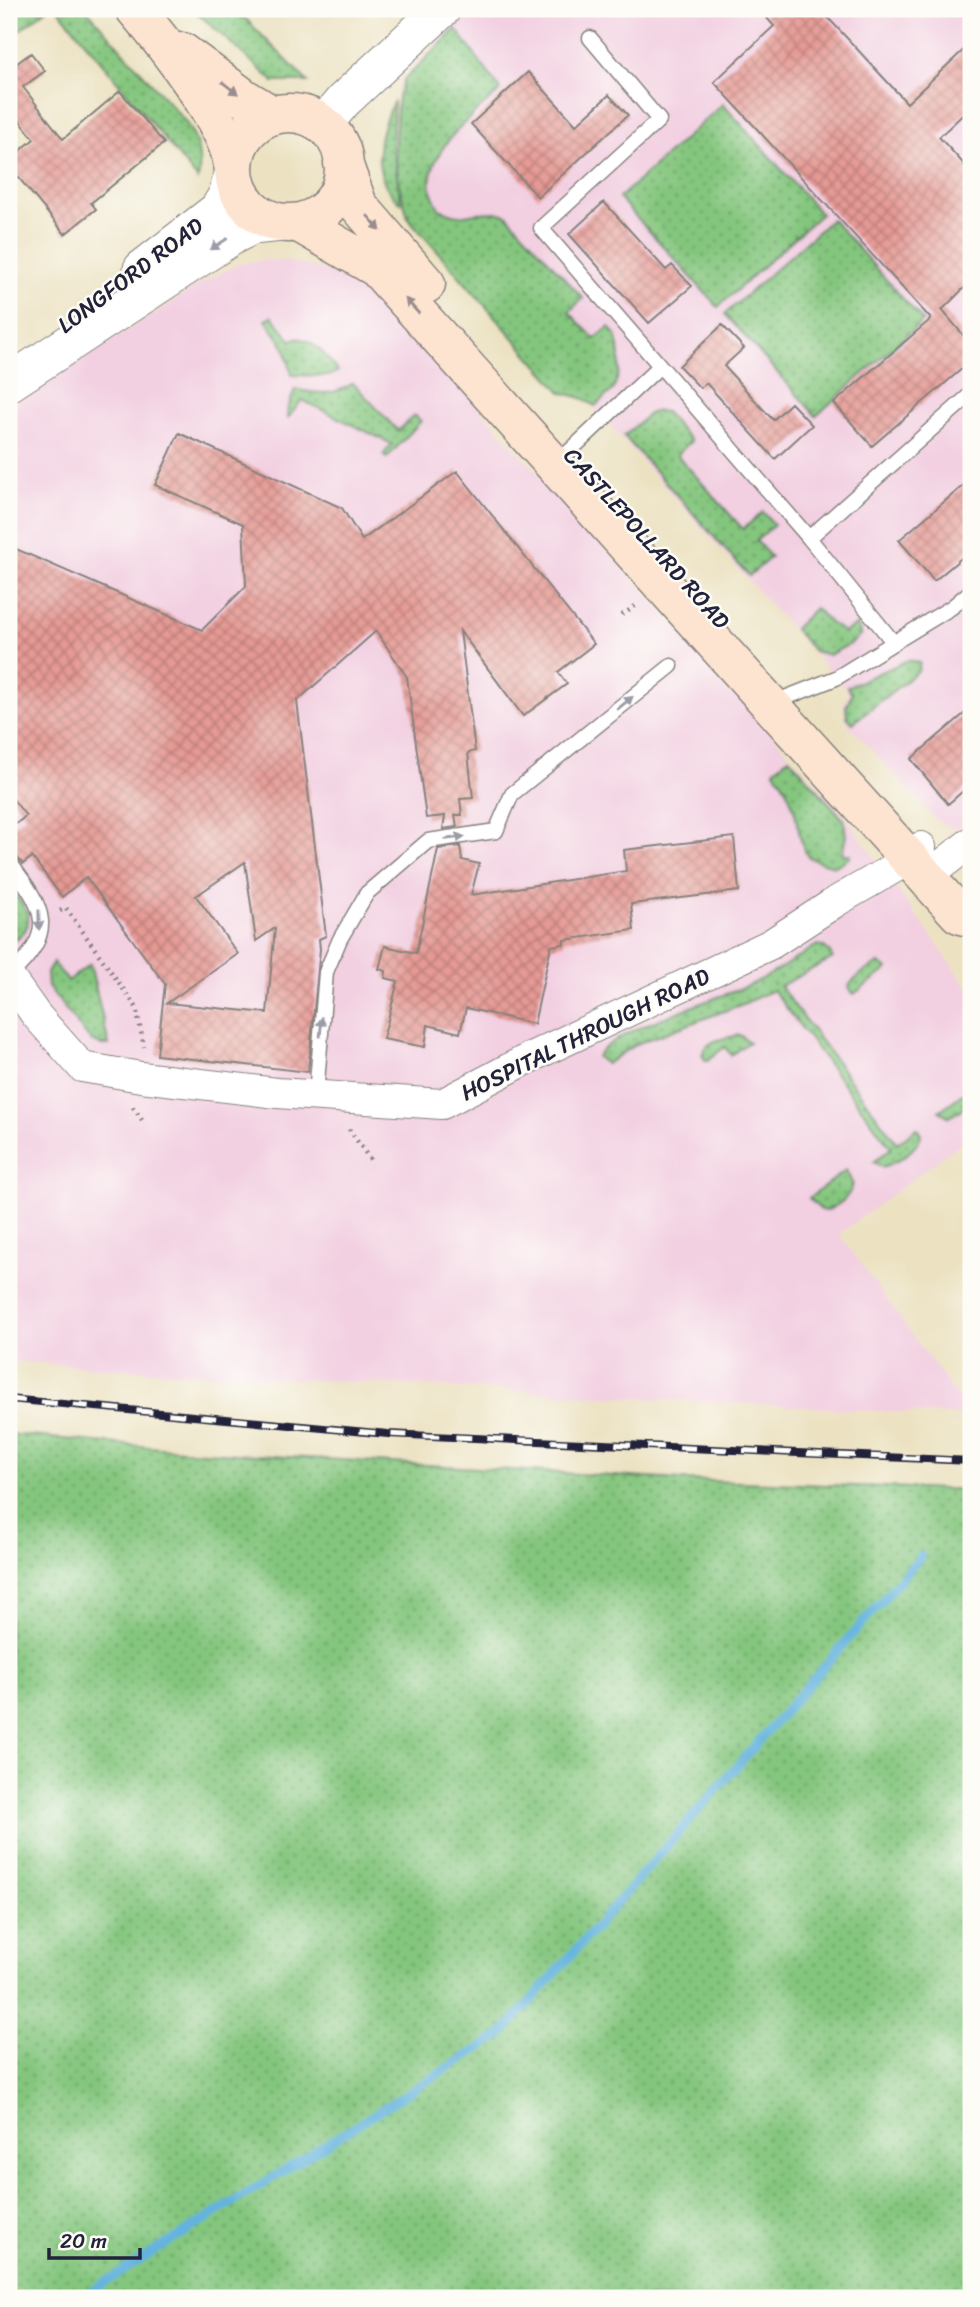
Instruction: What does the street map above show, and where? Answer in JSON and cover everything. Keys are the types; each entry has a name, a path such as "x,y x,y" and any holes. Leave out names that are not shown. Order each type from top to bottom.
{"main road":[{"path":"145,21 244,98 272,115"},
{"path":"145,21 222,132 232,155 233,169 242,198 251,209 263,218 291,223 377,268 562,458"},
{"path":"233,169 237,149 245,134 257,122 272,115 290,113 307,116 323,125 335,138 343,155 340,190 333,202 314,219 291,223"},
{"name":"CASTLEPOLLARD ROAD","path":"343,163 358,205 562,458 923,857 971,899"},
{"path":"923,857 959,914 971,918"}],"street":[{"path":"323,125 343,102 442,9"},
{"name":"LONGFORD ROAD","path":"9,361 138,273 218,210 227,195 233,169"},
{"path":"9,383 234,235 252,226 291,223"},
{"name":"HOSPITAL THROUGH ROAD","path":"9,976 36,1015 82,1068 276,1093 442,1104 533,1056 771,944 901,864 971,842"}],"lane":[{"path":"590,38 659,120 541,228 809,538 894,643"},
{"path":"562,458 660,366"},
{"path":"809,538 971,394"},
{"path":"780,700 836,678 952,607 971,591"},
{"path":"316,1095 326,972 340,939 367,893 428,841 496,831 512,793 671,666"},
{"path":"9,862 38,905 42,920 32,953 9,976"}],"path":[{"path":"42,920 66,908 136,1007 145,1043 141,1077 132,1105 142,1121"}],"shaded area":[{"path":"471,9 971,9 971,819 958,829 935,819 847,723 844,702 849,693 590,403 561,392 407,219 398,184 394,143 399,88 403,78"},
{"path":"265,260 293,262 321,269 341,277 388,306 845,816 971,992 971,1135 839,1234 971,1416 9,1361 9,407 201,283 238,264"}],"green space":[{"path":"9,9 47,9 9,39"},
{"path":"58,9 86,9 184,120 198,148 198,180"},
{"path":"193,9 236,9 308,82 274,82"},
{"path":"456,29 501,90 446,143 433,169 430,183 432,193 439,209 459,216 496,212 507,215 583,298 569,312 595,339 609,327 616,336 620,354 614,389 595,406 584,399 561,392 408,218 399,184 395,143 398,97 404,80"},
{"path":"394,101 392,144 401,203 384,181 379,154 383,127"},
{"path":"723,104 821,214 718,307 619,198"},
{"path":"832,219 923,321 816,416 725,314"},
{"path":"272,316 291,340 311,343 338,371 329,376 292,375 285,348 266,320"},
{"path":"353,383 398,431 414,415 421,421 387,458 383,455 392,444 302,400 288,418 287,411 295,389 326,393"},
{"path":"665,412 691,441 677,455 743,529 763,512 774,525 756,541 771,557 749,576 624,436 650,413"},
{"path":"815,608 844,632 857,625 861,634 852,643 829,655 814,651 794,629"},
{"path":"908,660 920,663 918,671 853,723 847,717 846,707 852,694 847,687"},
{"path":"789,757 844,820 846,836 842,854 850,854 849,858 835,866 812,859 803,848 790,799 774,770"},
{"path":"9,886 24,907 28,920 22,934 9,940"},
{"path":"817,945 827,949 833,958 780,986 897,1143 917,1128 921,1135 919,1141 906,1155 894,1162 882,1167 874,1162 891,1148 773,990 636,1044 606,1064 597,1057 605,1047 621,1037 667,1016 752,984"},
{"path":"53,962 68,981 90,964 109,1045 91,1041 48,987 47,973"},
{"path":"879,963 888,969 854,994 849,989 850,984"},
{"path":"740,1035 749,1042 731,1055 725,1047 706,1061 702,1055 712,1042"},
{"path":"971,1088 971,1102 950,1117 939,1111"},
{"path":"846,1170 853,1185 848,1194 835,1206 826,1211 821,1210 809,1198"},
{"path":"9,1434 204,1452 682,1480 971,1490 971,2298 9,2298"}],"building":[{"path":"759,9 820,9 907,103 971,43 971,107 939,137 971,172 971,281 942,310 971,344 971,361 872,446 834,403 931,319 714,82 774,26"},
{"path":"31,53 45,71 23,87 63,139 120,91 164,143 91,203 96,209 65,234 9,166 9,160 34,139 9,107 9,69"},
{"path":"528,72 576,125 609,95 628,115 538,197 471,124"},
{"path":"604,202 666,270 672,265 692,286 649,323 569,234"},
{"path":"722,325 744,348 724,366 773,420 791,403 812,425 775,459 706,383 700,388 679,366"},
{"path":"179,433 342,508 362,540 457,471 594,644 558,672 567,684 523,716 460,631 475,751 468,753 473,798 460,799 462,815 455,815 457,827 443,829 445,816 426,818 407,677 376,631 297,701 326,936 319,939 308,1072 157,1055 165,984 86,877 62,897 32,857 23,864 9,852 9,829 26,816 9,794 9,562 14,548 202,630 246,586 243,524 155,485","holes":["245,862 256,941 275,928 267,1013 167,1003 238,954 196,896"]},
{"path":"971,479 971,550 934,581 899,540"},
{"path":"971,708 971,784 948,804 911,759"},
{"path":"734,837 739,891 631,904 634,930 564,940 564,944 551,946 534,1024 466,1008 460,1033 428,1025 425,1047 383,1039 398,981 385,978 386,971 379,969 385,946 416,953 438,849 460,846 462,860 479,864 471,895 626,871 624,850"}],"waterway":[{"path":"80,2298 502,2034 921,1556"}],"railway":[{"path":"9,1399 388,1434 971,1461"}]}
